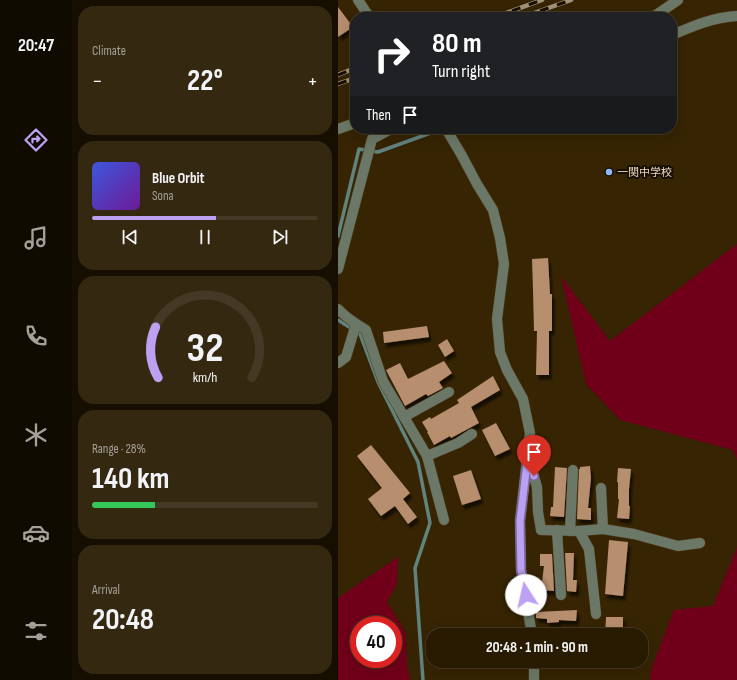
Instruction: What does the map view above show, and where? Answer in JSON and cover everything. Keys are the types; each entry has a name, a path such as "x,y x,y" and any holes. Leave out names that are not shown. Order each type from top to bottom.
{"street":[{"path":"358,0 366,12"},
{"path":"660,12 678,0"},
{"path":"677,33 700,23 725,16 737,16"},
{"path":"338,129 350,125"},
{"path":"338,269 372,139 382,134"},
{"path":"449,134 493,210 500,238 504,264 497,319 500,352 507,370 523,399 530,433 520,521 521,570 531,628"},
{"path":"338,309 366,330 383,381 427,456 444,520"},
{"path":"338,363 346,357 356,324"},
{"path":"404,417 449,392"},
{"path":"427,456 458,443 472,434"},
{"path":"528,455 537,487 538,512 541,530 575,531 603,529 634,534 678,546 700,543"},
{"path":"573,470 575,531 589,549 596,614"},
{"path":"601,488 603,529"},
{"path":"557,530 561,595"},
{"path":"534,668 534,680"}],"shaded area":[{"path":"737,244 737,460 733,450 620,420 586,384 561,276 610,341"},
{"path":"737,547 737,680 651,680 650,673 674,610 713,606"},
{"path":"398,557 397,584 387,602 396,616 350,616 350,668 402,668 402,626 406,633 407,667 410,680 338,680 338,598"}],"building":[{"path":"338,7 350,23 350,29 338,37"},
{"path":"548,258 550,294 552,294 552,331 549,331 549,375 536,375 537,331 534,331 532,259"},
{"path":"427,326 429,337 384,343 383,332"},
{"path":"447,339 454,351 445,357 438,345"},
{"path":"444,361 452,373 439,382 443,388 428,396 426,394 405,406 386,370 400,363 408,379"},
{"path":"493,376 500,390 471,407 479,423 434,445 422,422 430,417 431,419 459,403 457,400"},
{"path":"496,423 510,449 495,456 482,430"},
{"path":"371,445 410,493 403,499 417,517 408,524 395,506 381,516 368,499 382,488 357,456"},
{"path":"590,466 591,478 588,508 591,508 591,520 577,519 579,469 580,467"},
{"path":"555,467 567,468 564,517 550,516 551,507 553,507"},
{"path":"618,468 631,469 629,519 617,518 619,499 617,482"},
{"path":"471,470 481,499 462,505 453,476"},
{"path":"609,540 628,542 623,596 605,594"},
{"path":"565,553 574,553 573,580 577,580 576,592 567,591"},
{"path":"540,554 552,554 554,591 541,590 544,566 540,566"},
{"path":"577,610 576,621 559,620 559,622 547,623 547,619 536,618 536,612"},
{"path":"606,617 623,617 623,628 605,628"}],"waterway":[{"path":"338,236 359,149 378,152 428,134"},
{"path":"338,320 360,334 378,382 418,462 430,523 415,568 423,680"}],"railway":[{"path":"509,12 542,0"},
{"path":"537,12 571,0"},
{"path":"338,75 350,70"},
{"path":"338,84 350,80"}],"place":[{"name":"一関中学校","path":"609,172"}],"route":[{"path":"526,595 521,570 520,521 528,455 534,476"}]}
